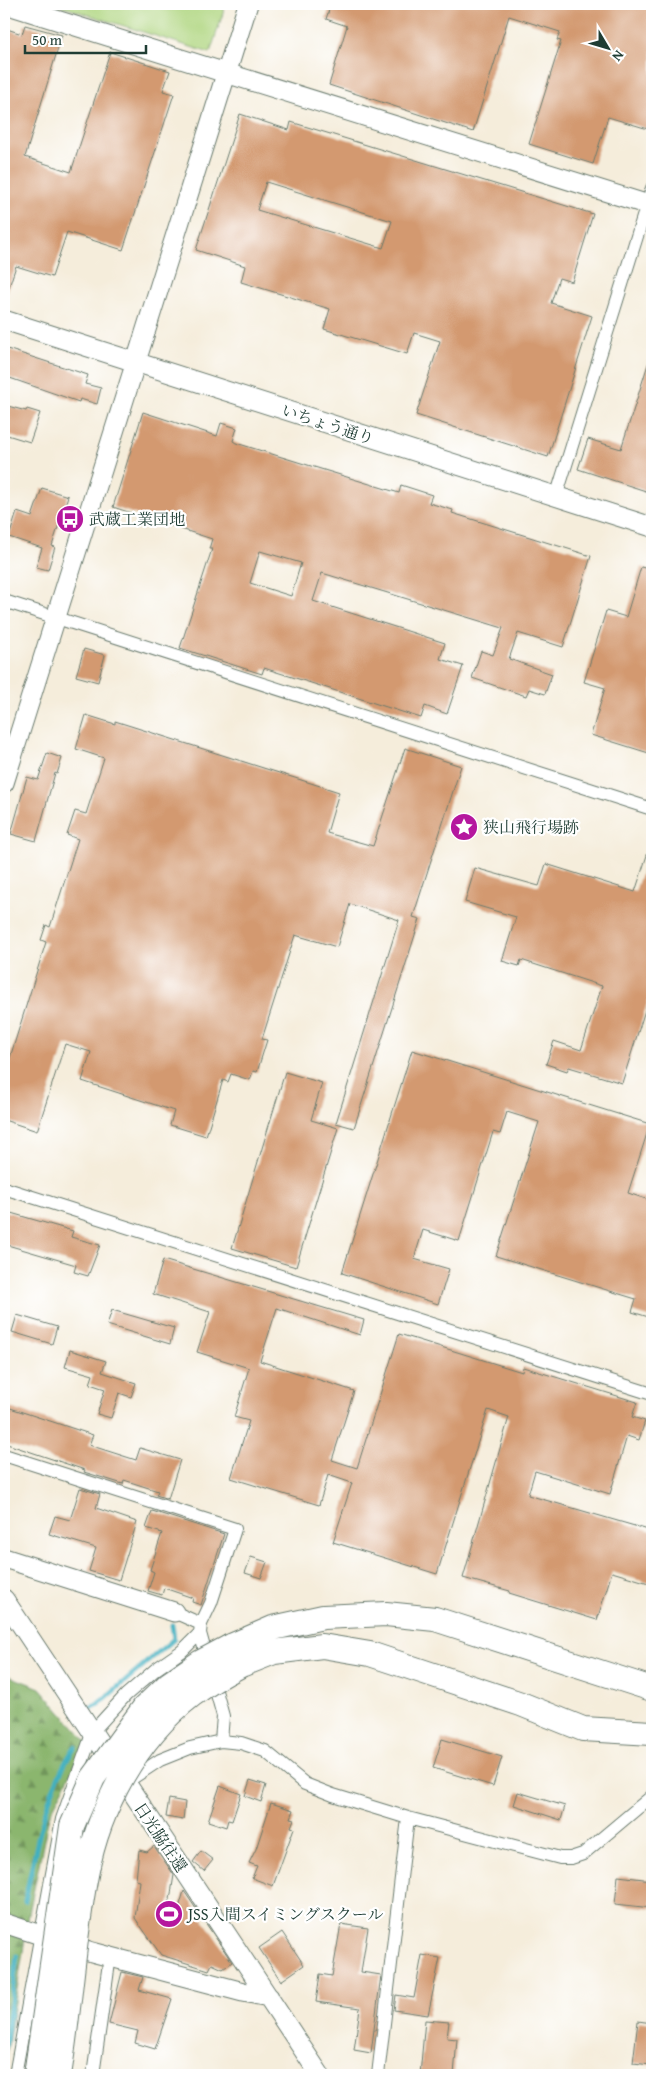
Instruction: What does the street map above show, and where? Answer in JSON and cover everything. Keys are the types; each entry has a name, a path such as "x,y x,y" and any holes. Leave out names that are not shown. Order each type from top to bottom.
{"highway":[{"path":"59,2075 86,1874 104,1813 125,1771 161,1725 236,1656 273,1628 323,1617 386,1614 435,1619 652,1690"},
{"path":"34,2075 72,1826 93,1778 144,1708 169,1684 201,1662 322,1646 370,1654 520,1704 582,1729 652,1734"},
{"path":"63,2075 64,2042"}],"street":[{"path":"5,4 226,73 651,200 556,497"},
{"path":"4,783 248,4"},
{"name":"いちょう通り","path":"4,320 652,527"},
{"path":"4,601 652,809"},
{"path":"4,1188 652,1394"},
{"path":"4,1455 235,1529 211,1602 200,1628 182,1651 156,1668 126,1695 93,1731 62,1819 15,2075"},
{"path":"4,1558 174,1612 200,1628 223,1716 222,1741"},
{"name":"日光脇往還","path":"4,1599 320,2075"},
{"path":"125,1783 160,1760 190,1748 222,1741 250,1745 264,1751 305,1784 317,1789 408,1818 550,1856 571,1858 583,1854 595,1846 652,1796"},
{"path":"378,2075 408,1818"},
{"path":"4,1923 92,1952 242,1992 268,1997"},
{"path":"93,2075 110,1956"}],"green space":[{"path":"54,4 226,4 210,53"},
{"path":"4,1674 40,1688 87,1742 49,1816 30,1908 4,2071"}],"building":[{"path":"331,4 652,4 652,114 648,129 608,117 593,164 529,144 561,41 557,40 560,32 509,16 473,132 329,85 347,26 326,19"},
{"path":"25,25 62,35 25,157 71,172 110,52 170,71 163,91 174,94 123,250 67,232 52,277 16,266 6,296 4,295 4,28 22,34"},
{"path":"240,114 289,130 291,122 593,214 572,282 559,278 551,303 592,316 548,457 416,415 440,341 414,333 407,354 324,329 330,309 241,282 245,266 196,250","holes":["266,182 392,221 383,248 257,210"]},
{"path":"4,348 88,375 85,384 101,388 97,404 80,399 79,402 4,376"},
{"path":"649,361 652,362 652,493 578,469 588,439 621,449"},
{"path":"4,405 40,413 30,442 4,434"},
{"path":"143,412 217,436 221,423 237,428 233,441 236,443 399,493 401,485 432,495 429,503 453,510 452,513 591,556 563,647 518,633 509,659 552,674 545,694 529,689 526,696 472,678 481,651 493,655 503,628 322,573 313,601 445,643 440,659 463,666 447,714 425,706 421,718 264,668 262,674 180,648 212,549 209,549 212,539 113,507","holes":["260,551 301,563 291,596 250,583"]},
{"path":"42,488 68,496 52,546 55,547 48,570 36,567 42,548 9,537 17,512 32,517"},
{"path":"641,567 652,570 652,754 591,735 605,688 584,682 606,611 626,617"},
{"path":"84,649 105,655 98,682 76,676"},
{"path":"86,715 115,724 115,721 339,792 327,833 373,846 405,748 461,766 413,917 420,919 354,1128 336,1123 399,920 350,904 337,947 295,935 262,1039 267,1040 257,1072 253,1071 250,1080 231,1074 228,1082 223,1080 206,1136 170,1125 174,1111 82,1081 91,1052 65,1044 37,1131 4,1120 4,1062 8,1064 46,942 41,940 46,925 50,927 78,839 67,835 75,811 86,814 104,758 76,749"},
{"path":"47,753 62,758 57,774 55,773 36,841 11,834 27,777 38,780"},
{"path":"650,846 652,847 652,988 622,1083 569,1067 567,1071 546,1064 554,1041 581,1050 602,986 521,960 519,966 502,961 516,917 465,902 475,868 539,886 546,864 635,892"},
{"path":"412,1050 650,1124 628,1193 652,1201 652,1318 632,1312 636,1299 496,1256 539,1122 507,1112 500,1134 493,1132 459,1241 423,1230 414,1259 449,1269 438,1304 342,1273"},
{"path":"285,1072 322,1083 311,1120 338,1128 296,1267 232,1248"},
{"path":"4,1211 73,1231 71,1237 100,1245 88,1276 74,1272 76,1265 4,1244"},
{"path":"163,1260 364,1320 360,1335 277,1308 260,1361 354,1391 332,1460 357,1468 399,1334 522,1372 523,1367 637,1402 632,1417 645,1421 639,1440 627,1436 610,1494 535,1471 528,1495 652,1531 652,1584 612,1572 597,1620 509,1593 510,1591 463,1578 509,1417 488,1410 437,1574 333,1542 352,1483 328,1475 319,1505 231,1478 249,1421 234,1417 249,1368 197,1352 210,1312 153,1294"},
{"path":"112,1310 174,1328 170,1344 107,1325"},
{"path":"17,1315 57,1327 52,1344 12,1332"},
{"path":"70,1350 106,1361 102,1372 136,1383 131,1397 119,1393 111,1418 97,1414 105,1389 90,1384 93,1375 65,1367"},
{"path":"4,1406 93,1435 89,1445 136,1460 140,1448 180,1460 168,1499 156,1495 158,1491 124,1480 123,1484 84,1472 85,1470 4,1443"},
{"path":"80,1488 100,1494 96,1508 137,1522 119,1580 89,1571 96,1548 49,1534 55,1516 70,1520"},
{"path":"152,1511 224,1534 201,1605 192,1602 193,1598 164,1588 162,1595 148,1591 154,1572 150,1570 162,1533 146,1528"},
{"path":"251,1557 267,1562 261,1578 245,1573"},
{"path":"442,1739 502,1757 493,1786 433,1768"},
{"path":"250,1780 266,1785 261,1802 245,1796"},
{"path":"220,1786 241,1794 232,1821 228,1820 226,1827 208,1821"},
{"path":"518,1792 565,1806 561,1820 514,1805"},
{"path":"169,1799 185,1802 183,1820 166,1817"},
{"path":"271,1803 293,1810 290,1818 294,1819 291,1827 294,1828 273,1886 252,1878 257,1866 249,1863 256,1849"},
{"path":"154,1846 174,1875 169,1906 179,1908 184,1891 232,1962 223,1969 212,1964 209,1970 161,1955 135,1918 140,1881 136,1880 139,1850 147,1852"},
{"path":"201,1851 213,1860 204,1871 193,1862"},
{"path":"618,1876 652,1880 652,1908 615,1904"},
{"path":"341,1924 368,1928 361,1972 381,1975 371,2053 354,2050 360,2008 316,2002 320,1974 332,1976"},
{"path":"282,1932 304,1965 281,1981 259,1948"},
{"path":"422,1955 440,1958 428,2015 394,2010 396,1995 414,1998"},
{"path":"122,1972 143,1977 139,1990 172,1999 155,2049 135,2043 138,2031 109,2024"},
{"path":"425,2020 449,2022 447,2038 457,2039 454,2075 420,2075"},
{"path":"638,2021 652,2023 651,2065 633,2063"}],"waterway":[{"path":"90,1708 97,1705 174,1639 172,1625"},
{"path":"25,1901 37,1841 48,1802 64,1765 75,1747"},
{"path":"4,2057 17,1956"}],"place":[{"name":"武蔵工業団地","path":"70,519"},
{"name":"狭山飛行場跡","path":"464,827"},
{"name":"JSS入間スイミングスクール","path":"169,1914"}]}
